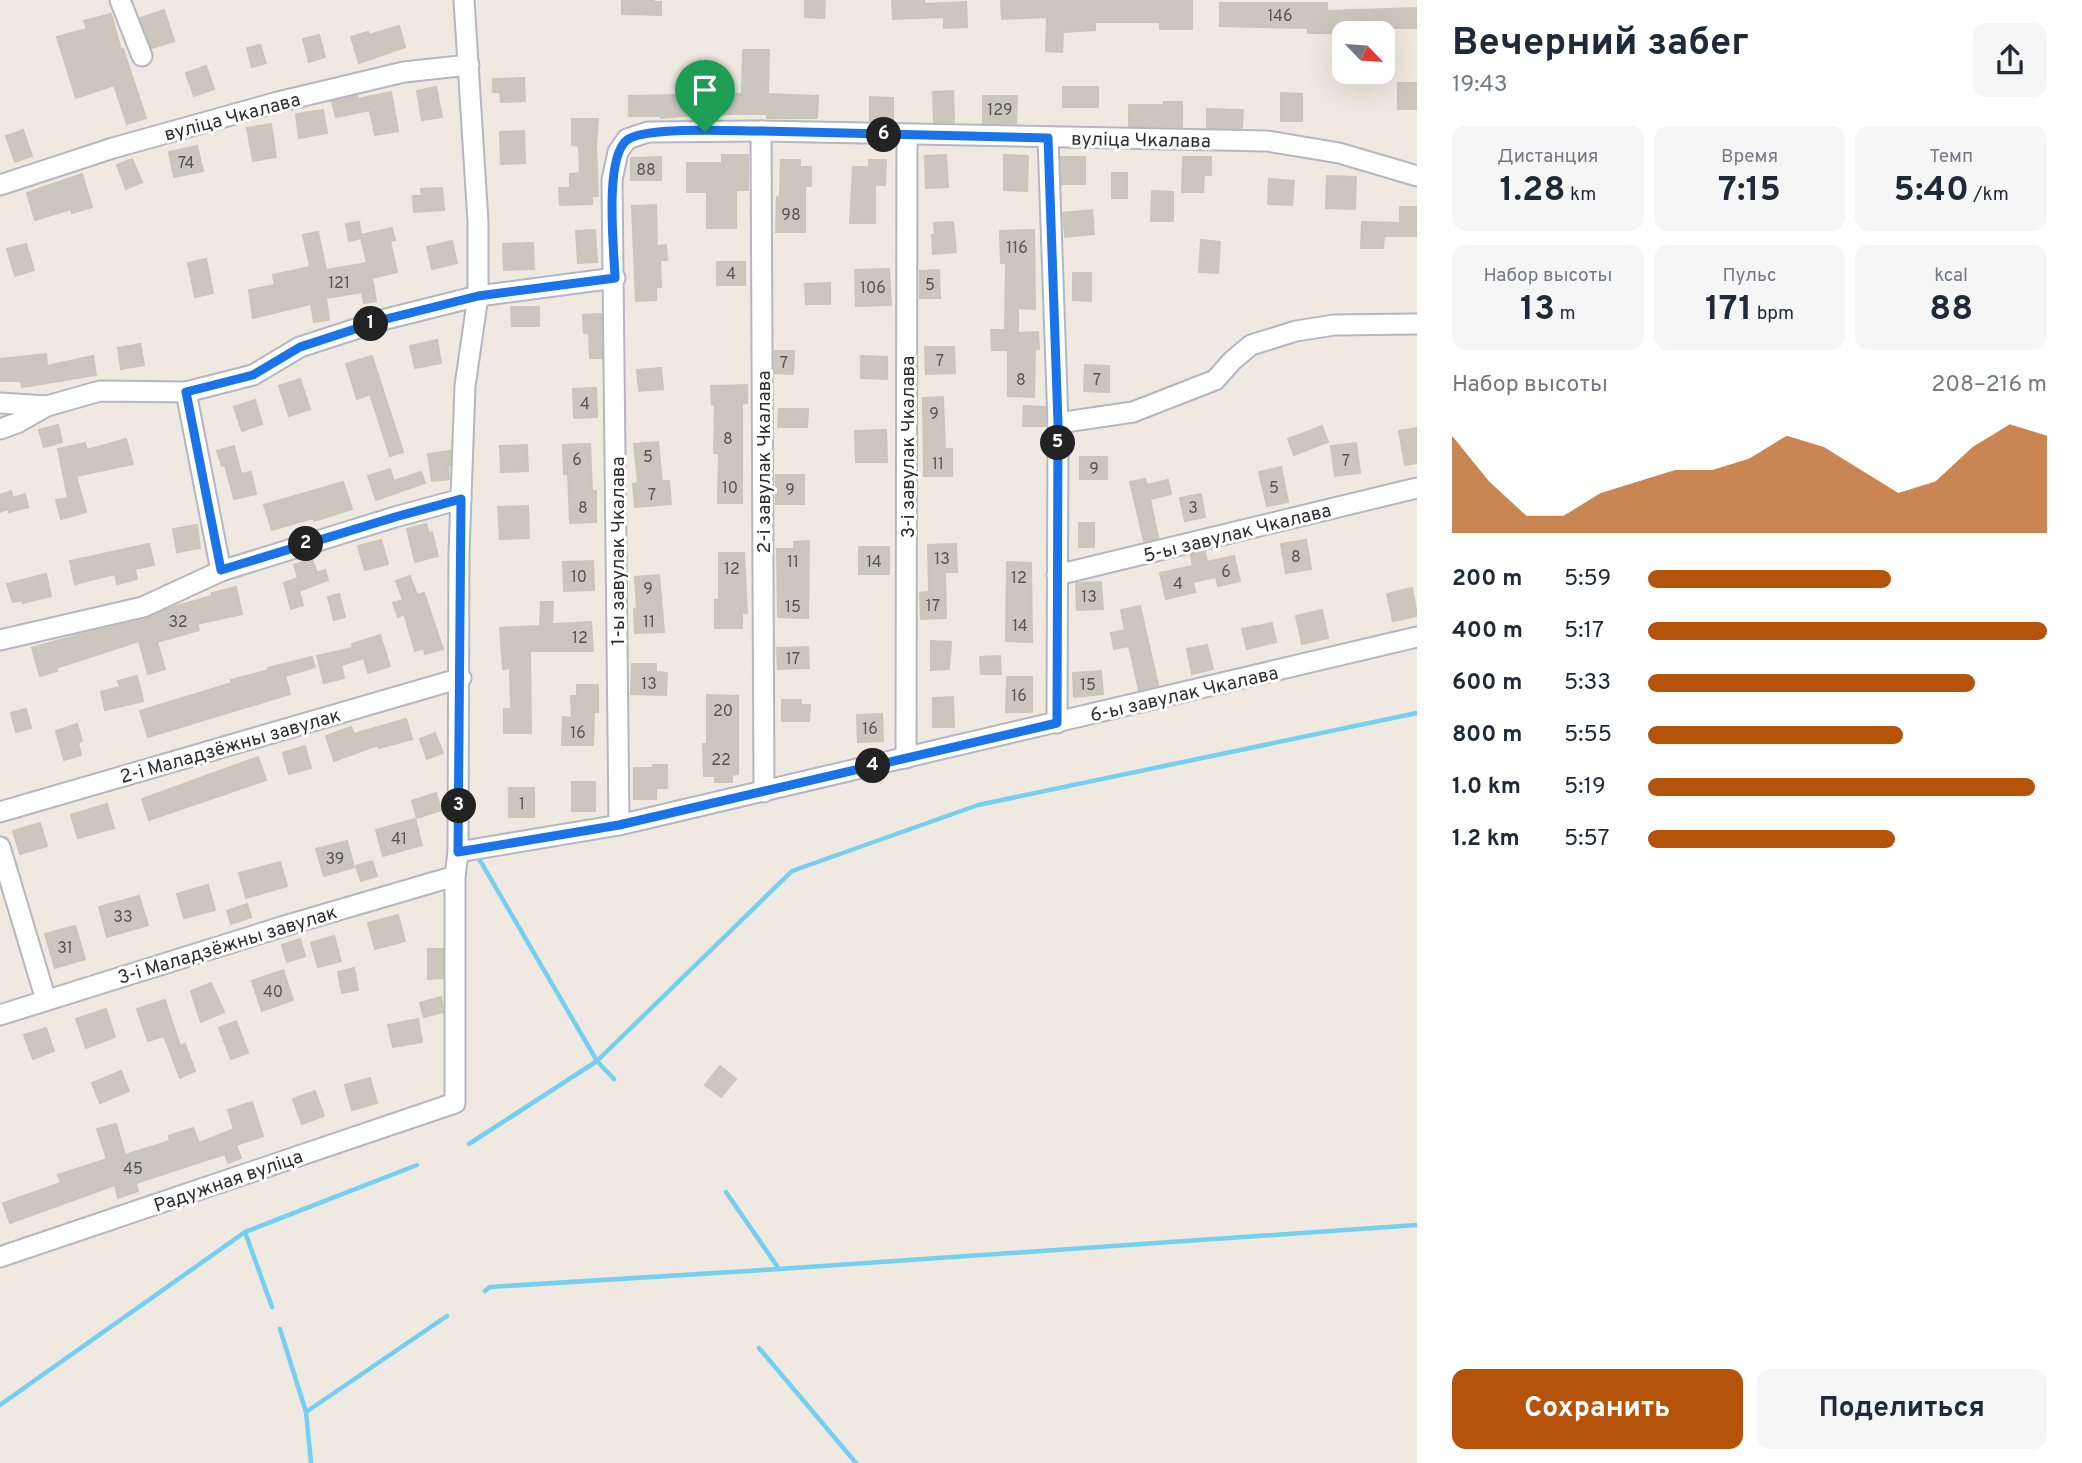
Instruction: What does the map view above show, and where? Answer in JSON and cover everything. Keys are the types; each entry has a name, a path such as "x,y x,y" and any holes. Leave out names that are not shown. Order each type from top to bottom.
{"street":[{"path":"120,0 142,56"},
{"path":"455,876 458,852 461,499 465,386 478,296 478,222 464,0"},
{"name":"вуліца Чкалава","path":"0,186 113,148 278,102 404,72 469,65"},
{"name":"вуліца Чкалава","path":"615,278 612,180 618,152 627,139 648,132 761,131 1267,141 1339,153 1417,176"},
{"name":"2-і завулак Чкалава","path":"761,131 764,792"},
{"name":"3-і завулак Чкалава","path":"906,758 907,135"},
{"path":"1048,138 1058,423 1057,723"},
{"path":"0,429 47,407 100,391 186,392 253,375 300,347 362,327 478,296 615,278"},
{"name":"1-ы завулак Чкалава","path":"615,278 619,825"},
{"path":"1058,423 1133,412 1204,385 1215,380 1251,345 1296,331 1334,325 1417,324"},
{"path":"186,392 221,570"},
{"path":"0,403 47,407"},
{"name":"5-ы завулак Чкалава","path":"1057,575 1417,488"},
{"path":"0,639 143,607 221,570 461,499"},
{"name":"6-ы завулак Чкалава","path":"458,852 619,825 1417,637"},
{"name":"2-і Маладзёжны завулак","path":"0,812 461,678"},
{"path":"0,847 46,1000"},
{"name":"3-і Маладзёжны завулак","path":"0,1014 455,876"},
{"name":"Радужная вуліца","path":"0,1257 455,1103 455,876"}],"building":[{"path":"622,0 661,2 661,15 622,14"},
{"path":"805,0 825,0 824,18 805,17"},
{"path":"892,0 924,0 924,4 966,2 967,27 944,28 944,17 893,19"},
{"path":"1001,0 1192,0 1192,29 1160,29 1160,22 1095,22 1095,30 1063,32 1062,52 1046,51 1047,17 1002,19"},
{"path":"1220,3 1327,3 1327,11 1416,8 1416,28 1395,28 1395,21 1332,21 1332,33 1308,33 1308,28 1220,26"},
{"path":"164,10 174,41 152,48 140,18"},
{"path":"111,14 146,118 127,124 114,85 76,98 57,37 87,29 84,21"},
{"path":"399,26 405,47 359,63 351,37"},
{"path":"319,35 325,57 309,62 303,39"},
{"path":"260,45 266,63 252,67 247,48"},
{"path":"743,50 769,50 768,94 818,96 817,118 767,118 767,114 706,114 661,118 629,116 629,96 677,95 677,92 742,94"},
{"path":"206,66 214,89 194,96 186,73"},
{"path":"524,78 525,101 501,102 500,92 493,92 493,79"},
{"path":"1398,83 1417,83 1417,109 1398,109"},
{"path":"436,87 442,117 422,120 417,91"},
{"path":"1063,87 1098,87 1098,107 1063,107"},
{"path":"953,91 954,122 934,122 933,92"},
{"path":"391,92 398,131 375,135 370,110 336,117 332,102"},
{"path":"1281,93 1302,94 1302,121 1281,121"},
{"path":"983,96 1017,96 1016,123 983,123"},
{"path":"870,97 893,98 893,121 870,121"},
{"path":"1164,102 1182,102 1182,127 1129,126 1129,105 1164,105"},
{"path":"1207,109 1243,110 1242,128 1207,128"},
{"path":"323,110 327,133 299,138 296,114"},
{"path":"572,119 598,119 598,196 592,196 592,204 560,205 559,188 570,188 570,174 580,173 579,146 572,145"},
{"path":"271,124 276,157 253,161 247,128"},
{"path":"23,130 32,156 15,162 6,136"},
{"path":"524,131 525,163 501,164 500,132"},
{"path":"197,146 203,171 174,177 169,152"},
{"path":"722,155 748,155 748,190 736,190 736,228 707,228 707,192 687,192 687,163 722,163"},
{"path":"946,155 948,187 926,188 925,156"},
{"path":"1004,155 1028,156 1027,191 1004,190"},
{"path":"661,157 661,180 631,180 631,158"},
{"path":"1061,157 1085,157 1085,184 1062,184"},
{"path":"1183,157 1211,157 1211,175 1204,175 1203,192 1182,192"},
{"path":"132,159 142,182 126,189 117,165"},
{"path":"781,160 800,160 800,167 811,167 811,186 805,186 805,232 776,232"},
{"path":"869,160 886,160 885,185 875,185 875,223 850,223 853,167 869,167"},
{"path":"1112,173 1127,173 1127,198 1112,198"},
{"path":"82,174 92,207 72,213 71,209 35,220 27,193"},
{"path":"1327,176 1356,177 1355,209 1326,208"},
{"path":"1269,179 1294,181 1292,205 1268,204"},
{"path":"442,188 444,210 414,212 413,196 422,196 421,189"},
{"path":"1152,191 1173,192 1173,221 1151,221"},
{"path":"656,205 657,246 666,245 667,260 660,260 661,287 656,287 656,300 636,301 632,206"},
{"path":"1400,207 1417,207 1417,236 1384,236 1383,248 1361,248 1362,222 1400,223"},
{"path":"1092,210 1094,234 1065,237 1063,213"},
{"path":"359,222 361,235 392,228 395,240 390,241 397,272 372,278 376,301 364,303 362,292 326,298 329,320 314,322 311,304 253,318 249,290 275,285 273,275 310,267 303,235 318,232 326,270 367,263 361,238 349,241 346,224"},
{"path":"953,222 956,252 933,254 934,223"},
{"path":"595,230 597,262 578,263 576,231"},
{"path":"1034,230 1035,309 1018,308 1018,333 1038,332 1034,397 1008,396 1008,350 992,350 991,330 1005,330 1006,263 1001,263 1000,231"},
{"path":"1201,240 1220,242 1218,273 1199,272"},
{"path":"452,241 457,263 432,269 427,247"},
{"path":"533,243 534,269 504,270 503,244"},
{"path":"26,244 34,270 15,276 7,249"},
{"path":"206,259 213,293 195,297 188,263"},
{"path":"717,262 745,262 745,285 717,285"},
{"path":"889,269 891,305 856,306 855,270"},
{"path":"939,270 940,298 920,298 920,271"},
{"path":"1073,273 1091,273 1091,301 1073,300"},
{"path":"830,283 830,304 806,304 805,284"},
{"path":"511,307 539,307 539,326 512,326"},
{"path":"601,314 602,358 590,358 589,333 584,333 583,315"},
{"path":"437,340 441,363 415,368 410,346"},
{"path":"140,344 144,365 121,369 118,348"},
{"path":"925,347 954,347 955,373 926,374"},
{"path":"775,351 794,351 793,374 774,373"},
{"path":"46,354 47,366 93,356 96,375 22,387 21,381 0,381 0,359"},
{"path":"372,356 403,452 390,456 370,394 357,399 346,364"},
{"path":"861,356 887,357 887,379 861,378"},
{"path":"1085,365 1109,366 1109,392 1084,391"},
{"path":"661,368 663,389 639,391 637,370"},
{"path":"300,379 310,409 289,416 279,386"},
{"path":"747,385 747,403 742,404 742,503 718,503 719,453 714,453 715,404 712,405 711,386"},
{"path":"596,388 597,417 574,418 573,389"},
{"path":"943,397 945,449 952,449 952,476 924,476 923,398"},
{"path":"255,400 262,424 242,431 234,407"},
{"path":"1024,406 1045,407 1045,426 1023,426"},
{"path":"779,409 808,409 807,427 778,427"},
{"path":"58,425 62,442 44,447 39,430"},
{"path":"1322,426 1328,442 1294,455 1288,439"},
{"path":"1417,428 1417,463 1405,465 1399,431"},
{"path":"886,430 887,462 856,462 855,431"},
{"path":"126,439 133,464 76,476 86,512 61,519 56,500 68,498 58,449 85,443 87,450"},
{"path":"658,442 662,481 669,481 671,504 635,507 633,484 638,483 634,444"},
{"path":"1356,443 1360,473 1335,476 1331,446"},
{"path":"590,444 592,491 596,491 596,522 570,523 568,474 564,474 563,445"},
{"path":"527,445 528,471 501,472 500,446"},
{"path":"234,446 241,474 251,472 256,494 234,499 225,465 222,466 217,451"},
{"path":"450,451 449,479 432,481 428,454"},
{"path":"1080,457 1107,457 1107,479 1080,479"},
{"path":"1281,467 1288,502 1267,506 1259,472"},
{"path":"390,469 394,481 421,472 425,483 376,500 368,476"},
{"path":"776,475 804,475 804,504 776,504"},
{"path":"1145,479 1147,485 1168,480 1171,494 1150,499 1158,538 1144,541 1130,482"},
{"path":"343,482 352,509 272,530 264,505"},
{"path":"11,491 13,498 25,494 28,507 0,512 0,495"},
{"path":"1201,494 1205,517 1185,521 1180,498"},
{"path":"528,506 529,538 500,539 498,507"},
{"path":"1079,523 1094,523 1094,547 1079,547"},
{"path":"426,524 429,533 432,532 438,556 415,562 407,529"},
{"path":"197,525 200,548 177,552 173,529"},
{"path":"381,540 388,564 365,570 358,546"},
{"path":"1306,540 1311,569 1286,573 1281,544"},
{"path":"809,541 808,618 778,617 777,549 794,549 794,542"},
{"path":"149,544 154,565 135,569 137,579 117,584 115,574 75,584 70,561"},
{"path":"956,544 957,572 945,572 946,618 921,619 920,593 929,592 928,545"},
{"path":"859,547 889,547 889,574 859,574"},
{"path":"1205,552 1207,562 1234,556 1240,581 1218,586 1216,577 1193,582 1195,592 1166,599 1160,573 1193,566 1191,555"},
{"path":"719,553 744,553 747,613 742,613 742,628 715,628 715,600 719,600"},
{"path":"312,559 317,573 325,570 328,580 299,591 303,605 291,609 284,583 298,578 294,565"},
{"path":"593,561 594,590 564,591 563,562"},
{"path":"1007,562 1031,563 1032,642 1006,641"},
{"path":"46,574 51,596 23,603 23,600 13,602 7,584"},
{"path":"659,575 664,632 635,633 635,577"},
{"path":"410,576 417,595 424,593 443,649 425,654 424,648 415,651 404,614 398,617 393,603 403,600 396,581"},
{"path":"1101,582 1103,609 1077,610 1076,583"},
{"path":"236,587 242,614 197,624 199,630 157,642 165,669 148,674 139,641 56,668 57,671 40,676 32,648 146,619 167,609 212,596 212,593"},
{"path":"1412,588 1417,616 1393,621 1387,594"},
{"path":"339,594 345,617 334,620 328,597"},
{"path":"541,602 553,602 552,624 591,622 593,651 530,651 531,733 504,733 504,709 511,709 510,668 503,669 500,628 540,626"},
{"path":"1140,606 1158,685 1139,690 1129,646 1114,649 1111,633 1125,630 1121,610"},
{"path":"1322,610 1328,638 1302,644 1296,616"},
{"path":"1272,623 1276,642 1247,649 1242,629"},
{"path":"380,635 390,666 368,673 364,658 341,665 344,678 324,683 317,656 353,648 352,644"},
{"path":"931,641 951,642 949,669 931,670"},
{"path":"1207,645 1213,669 1192,674 1187,649"},
{"path":"808,647 809,668 778,669 777,648"},
{"path":"1000,656 1001,674 981,674 980,657"},
{"path":"312,657 315,667 285,676 290,694 148,737 140,711 232,683 231,680 269,670 268,668"},
{"path":"632,664 656,664 656,672 667,673 666,695 631,694"},
{"path":"1101,671 1103,694 1074,697 1073,673"},
{"path":"137,676 143,701 105,710 101,692 120,687 118,681"},
{"path":"1007,677 1032,677 1032,712 1006,712"},
{"path":"577,685 598,685 598,712 594,712 593,745 562,745 563,717 572,718 571,696 577,696"},
{"path":"707,695 738,696 738,774 732,775 732,782 715,782 715,776 704,776 703,744 707,744"},
{"path":"953,697 954,727 933,727 933,698"},
{"path":"782,700 801,700 801,705 810,705 809,721 782,721"},
{"path":"26,709 31,728 16,732 11,713"},
{"path":"882,714 883,741 858,742 857,715"},
{"path":"406,719 412,739 379,748 378,745 334,761 326,736 351,727 354,734"},
{"path":"77,724 82,741 78,743 81,755 64,760 56,731"},
{"path":"435,733 443,753 427,759 420,739"},
{"path":"305,746 311,768 289,774 283,753"},
{"path":"258,757 266,780 149,820 142,799"},
{"path":"653,765 667,765 667,788 656,788 656,799 634,799 634,768 653,768"},
{"path":"572,782 595,782 595,811 572,811"},
{"path":"509,788 534,788 534,817 509,817"},
{"path":"436,793 441,810 417,818 412,801"},
{"path":"107,804 114,828 78,838 71,815"},
{"path":"415,819 422,845 383,856 376,830"},
{"path":"40,823 47,846 20,854 13,831"},
{"path":"347,841 354,867 324,876 316,849"},
{"path":"372,861 377,876 361,881 356,866"},
{"path":"280,862 287,886 246,898 239,873"},
{"path":"208,885 215,910 184,918 177,894"},
{"path":"139,896 148,925 107,937 99,907"},
{"path":"247,904 251,917 231,924 227,911"},
{"path":"398,915 405,941 375,949 368,923"},
{"path":"75,926 85,959 55,968 45,934"},
{"path":"334,936 341,961 318,967 311,943"},
{"path":"300,939 305,956 287,962 282,945"},
{"path":"428,949 443,949 443,978 428,979"},
{"path":"354,968 358,990 342,993 338,972"},
{"path":"283,970 293,1000 262,1011 252,981"},
{"path":"211,983 224,1012 201,1022 191,991"},
{"path":"441,997 443,1012 424,1017 420,1003"},
{"path":"165,1000 180,1046 185,1044 195,1071 180,1078 164,1036 148,1041 137,1009"},
{"path":"106,1009 115,1037 86,1048 76,1019"},
{"path":"418,1019 422,1042 393,1047 388,1025"},
{"path":"236,1021 248,1053 231,1059 219,1028"},
{"path":"46,1028 54,1051 33,1059 24,1035"},
{"path":"720,1066 736,1079 721,1097 705,1085"},
{"path":"121,1071 129,1091 100,1103 92,1083"},
{"path":"370,1078 377,1103 352,1110 345,1085"},
{"path":"315,1091 324,1116 302,1124 293,1099"},
{"path":"252,1102 263,1136 236,1145 241,1158 228,1163 225,1154 136,1183 138,1191 118,1198 115,1185 10,1223 3,1203 61,1183 58,1175 107,1159 97,1129 116,1124 125,1155 170,1141 169,1136 193,1128 199,1143 234,1129 228,1110"}],"waterway":[{"path":"478,857 597,1061 792,871 978,805 1417,713"},
{"path":"469,1144 597,1061 614,1079"},
{"path":"272,1307 245,1232 417,1165"},
{"path":"485,1291 490,1287 779,1269 726,1192"},
{"path":"779,1269 1417,1225"},
{"path":"0,1405 245,1232"},
{"path":"311,1463 306,1412 447,1316"},
{"path":"280,1329 306,1412"},
{"path":"759,1348 856,1463"}],"route":[{"path":"648,132 705,132 1048,138 1058,423 1057,723 619,825 458,852 461,499 221,570 186,392 253,375 300,347 386,319 478,296 615,278 612,180 618,152 627,139 648,132"}]}
